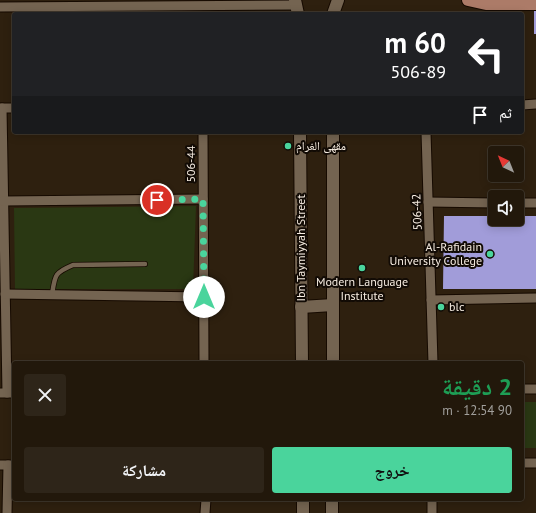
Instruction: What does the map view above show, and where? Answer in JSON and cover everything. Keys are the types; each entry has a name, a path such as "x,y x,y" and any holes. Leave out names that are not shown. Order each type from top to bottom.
{"main road":[{"path":"468,0 486,4 536,4"}],"street":[{"path":"335,12 338,0"},
{"path":"0,7 296,6"},
{"path":"524,105 536,104"},
{"path":"7,393 1,108 12,108"},
{"name":"506-44","path":"203,134 204,361"},
{"name":"Ibn Taymiyyah Street","path":"300,134 302,361"},
{"path":"333,361 334,134"},
{"name":"506-42","path":"426,134 433,361"},
{"path":"3,201 203,199"},
{"path":"428,202 488,203"},
{"path":"524,203 536,203"},
{"path":"5,294 204,297"},
{"path":"431,300 536,298"},
{"path":"301,307 333,305"},
{"path":"524,389 536,389"},
{"path":"524,462 536,462"},
{"path":"7,465 7,513"},
{"path":"205,513 206,501"},
{"path":"303,501 303,513"},
{"path":"332,501 332,513"},
{"path":"432,501 432,513"}],"lane":[{"path":"52,295 55,277 64,269 73,265 145,264"}],"green space":[{"path":"196,206 193,289 15,289 14,208"},
{"path":"524,402 536,402 536,448 524,448"}],"building":[{"path":"534,2 536,2 536,34 534,34"},
{"name":"Al-Rafidain University College","path":"444,216 488,216 488,226 524,226 524,216 536,216 536,289 443,289"}],"place":[{"name":"مقهى الغرام","path":"288,146"},
{"name":"Al-Rafidain University College","path":"490,254"},
{"name":"Modern Language Institute","path":"362,268"},
{"name":"blc","path":"441,307"}],"route":[{"path":"157,200 203,199 204,297"}]}
